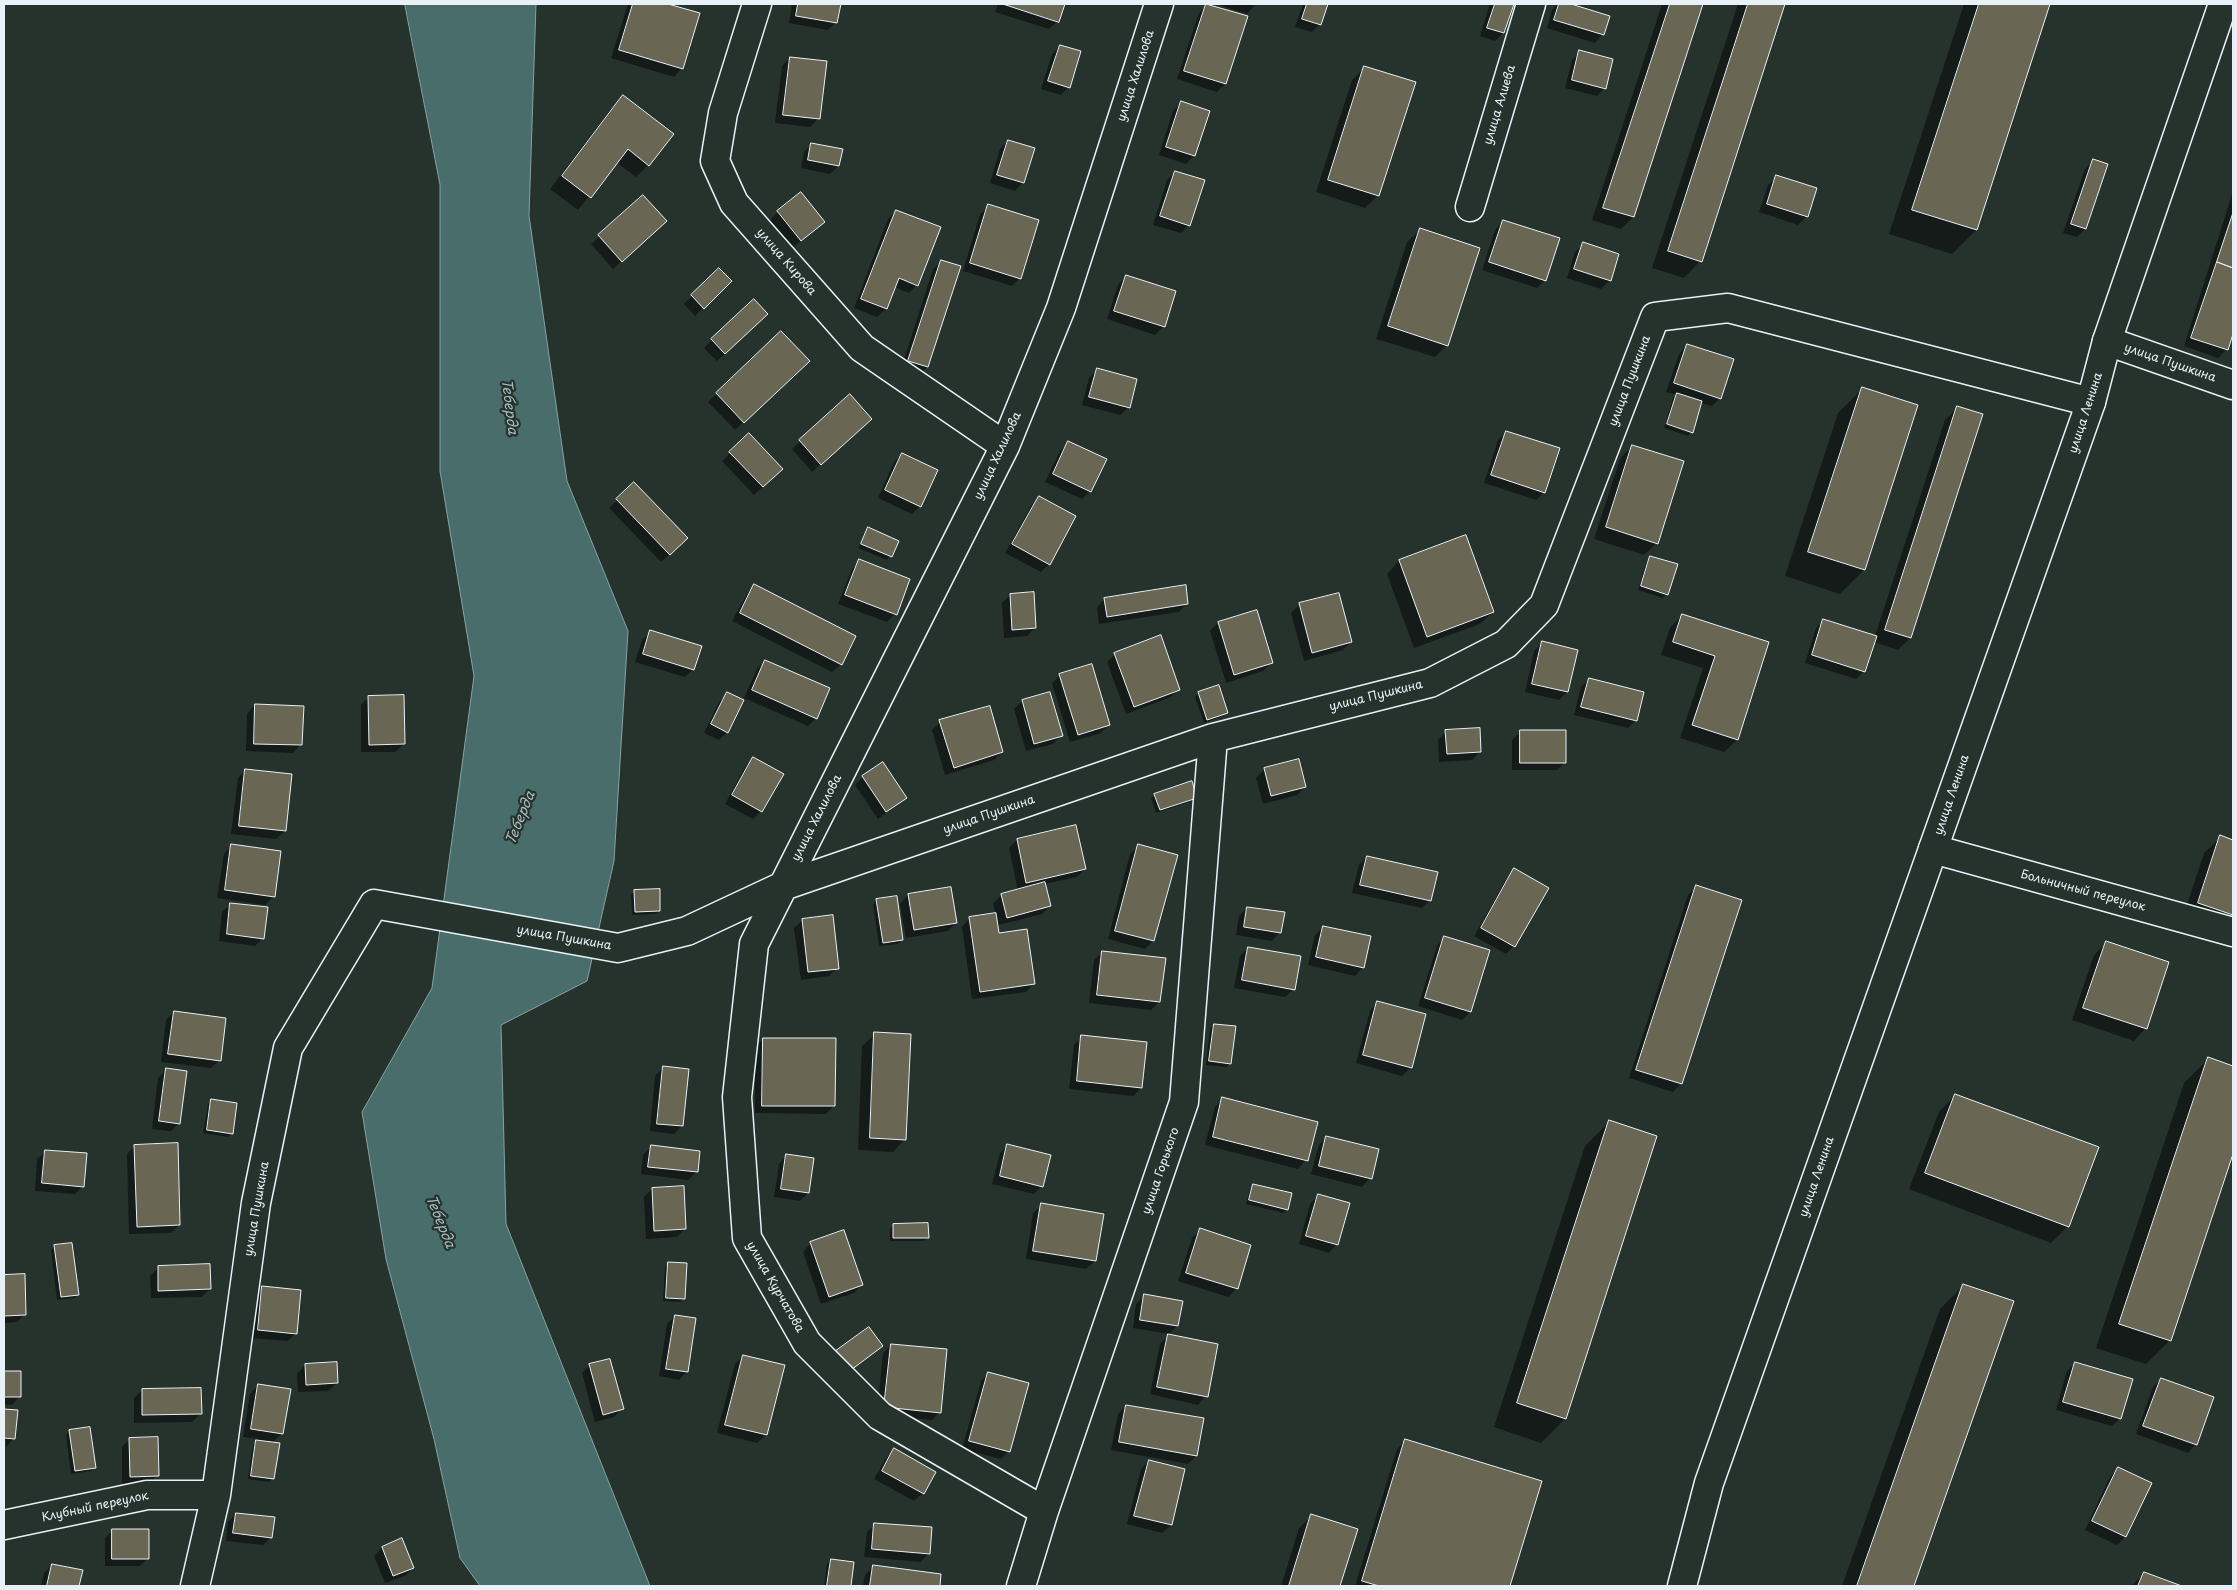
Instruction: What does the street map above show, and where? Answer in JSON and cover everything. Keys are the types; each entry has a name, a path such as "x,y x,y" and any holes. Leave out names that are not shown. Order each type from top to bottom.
{"street":[{"name":"улица Кирова","path":"757,4 723,113 715,161 734,203 862,348 1005,446"},
{"name":"улица Халилова","path":"783,886 1005,446 1062,308 1160,4"},
{"name":"улица Алиева","path":"1470,207 1531,4"},
{"name":"улица Ленина","path":"1682,1586 1709,1483 2091,402 2107,341 2223,4"},
{"name":"улица Пушкина","path":"195,1586 216,1495 256,1203 288,1048 374,904 618,948 687,931 783,886 1213,738 1430,683 1506,644 1544,605 1655,318 1728,308 2091,402"},
{"name":"улица Пушкина","path":"2107,341 2233,385"},
{"name":"улица Горького","path":"1021,1586 1044,1512 1184,1102 1213,738"},
{"name":"Больничный переулок","path":"1933,850 2233,932"},
{"name":"улица Курчатова","path":"783,886 754,944 737,1097 747,1238 807,1343 880,1416 1044,1512"},
{"name":"Клубный переулок","path":"4,1525 147,1495 216,1495"}],"water":[{"name":"Теберда","path":"405,4 536,4 529,216 567,481 628,631 614,861 587,981 501,1025 506,1224 650,1586 480,1586 460,1558 434,1439 386,1259 362,1112 432,988 474,676 440,471 440,185"}],"building":[{"path":"633,4 668,4 700,13 683,69 619,50"},
{"path":"798,4 841,4 837,23 796,16"},
{"path":"1003,4 1065,4 1059,22"},
{"path":"1206,4 1248,16 1226,84 1184,71"},
{"path":"1307,4 1328,4 1321,25 1302,19"},
{"path":"1495,4 1514,4 1504,33 1487,28"},
{"path":"1559,4 1571,4 1610,16 1604,35 1554,20"},
{"path":"1670,4 1703,4 1634,217 1603,208"},
{"path":"1748,4 1785,4 1702,262 1668,251"},
{"path":"1979,4 2050,4 1977,230 1912,210"},
{"path":"1060,45 1081,51 1070,88 1048,81"},
{"path":"1579,50 1613,59 1606,89 1572,80"},
{"path":"790,57 827,61 820,119 783,115"},
{"path":"1364,66 1416,82 1379,196 1328,180"},
{"path":"623,95 674,134 649,166 628,149 591,198 562,176"},
{"path":"1181,101 1210,111 1195,156 1166,147"},
{"path":"1008,140 1035,148 1024,183 997,175"},
{"path":"811,143 843,149 839,166 808,160"},
{"path":"2093,159 2108,164 2086,229 2071,224"},
{"path":"1175,171 1205,180 1190,226 1160,216"},
{"path":"1776,175 1817,188 1808,217 1767,204"},
{"path":"801,192 825,222 801,241 777,211"},
{"path":"643,195 667,221 622,262 598,235"},
{"path":"988,204 1039,220 1021,279 970,263"},
{"path":"896,210 941,227 918,286 899,278 887,309 861,299"},
{"path":"2233,213 2233,268 2217,262"},
{"path":"1503,220 1560,238 1546,281 1489,262"},
{"path":"1420,228 1480,248 1448,346 1388,326"},
{"path":"1583,242 1619,254 1611,281 1574,269"},
{"path":"941,260 961,266 928,367 908,361"},
{"path":"2217,262 2233,268 2233,334 2228,350 2191,338"},
{"path":"719,268 732,281 704,309 691,295"},
{"path":"1126,275 1176,291 1165,327 1114,311"},
{"path":"754,299 768,314 725,354 711,339"},
{"path":"781,331 810,361 744,423 716,393"},
{"path":"1687,344 1734,359 1721,399 1674,383"},
{"path":"1097,368 1137,379 1130,408 1089,397"},
{"path":"1862,387 1918,405 1865,570 1808,552"},
{"path":"1677,393 1702,401 1693,433 1667,424"},
{"path":"850,394 872,419 821,465 799,440"},
{"path":"1957,406 1983,414 1911,638 1885,630"},
{"path":"1506,431 1560,448 1545,493 1491,475"},
{"path":"749,433 783,469 763,487 729,452"},
{"path":"1068,441 1107,459 1091,492 1053,474"},
{"path":"1632,445 1684,461 1658,544 1606,527"},
{"path":"902,453 938,470 921,507 885,490"},
{"path":"634,482 688,538 670,555 616,499"},
{"path":"1039,496 1076,516 1050,565 1012,544"},
{"path":"868,527 899,541 892,557 861,544"},
{"path":"1466,535 1494,612 1427,637 1399,560"},
{"path":"1650,556 1678,564 1668,595 1641,586"},
{"path":"859,559 910,579 897,615 845,595"},
{"path":"754,584 856,636 842,665 740,613"},
{"path":"1186,585 1188,604 1107,617 1104,598"},
{"path":"1034,592 1036,628 1012,630 1010,594"},
{"path":"1339,593 1352,642 1312,653 1299,603"},
{"path":"1257,610 1273,663 1234,675 1218,622"},
{"path":"1682,614 1769,642 1738,740 1692,725 1715,656 1673,642"},
{"path":"1823,619 1877,636 1865,672 1812,655"},
{"path":"650,630 702,646 694,670 643,654"},
{"path":"1161,635 1180,690 1134,707 1114,653"},
{"path":"1542,641 1578,650 1568,692 1532,684"},
{"path":"765,660 830,688 817,719 752,690"},
{"path":"1092,664 1110,725 1078,735 1059,674"},
{"path":"1589,678 1644,692 1637,721 1581,707"},
{"path":"1219,685 1228,713 1207,720 1198,692"},
{"path":"727,692 744,700 728,733 711,724"},
{"path":"1050,692 1063,736 1034,744 1022,700"},
{"path":"404,695 405,744 369,745 368,696"},
{"path":"255,704 304,706 302,745 254,744"},
{"path":"990,706 1003,752 954,768 939,720"},
{"path":"1480,728 1481,752 1447,754 1445,730"},
{"path":"1520,730 1566,730 1566,763 1520,763"},
{"path":"753,757 784,774 762,812 732,795"},
{"path":"1299,759 1306,787 1271,796 1264,768"},
{"path":"883,762 907,798 886,812 862,776"},
{"path":"245,769 292,774 286,831 239,826"},
{"path":"1192,781 1197,798 1160,810 1154,794"},
{"path":"1076,825 1086,869 1026,883 1017,839"},
{"path":"2220,835 2233,840 2233,915 2198,903"},
{"path":"231,844 281,851 275,897 225,890"},
{"path":"1138,844 1178,855 1154,941 1115,931"},
{"path":"1367,856 1438,872 1431,901 1360,885"},
{"path":"1514,868 1549,888 1515,947 1481,928"},
{"path":"1045,882 1051,906 1007,918 1001,894"},
{"path":"1696,885 1742,900 1682,1084 1636,1070"},
{"path":"951,887 957,923 914,930 908,894"},
{"path":"660,889 660,911 635,912 634,890"},
{"path":"897,896 903,940 883,943 876,899"},
{"path":"230,903 268,907 264,939 227,934"},
{"path":"1247,907 1285,912 1281,933 1244,927"},
{"path":"996,913 999,933 1027,929 1035,984 980,992 969,917"},
{"path":"833,915 839,969 808,972 802,919"},
{"path":"1323,926 1371,936 1364,968 1316,957"},
{"path":"1444,936 1490,950 1471,1012 1425,998"},
{"path":"2106,941 2169,962 2147,1029 2083,1008"},
{"path":"1248,947 1301,956 1295,990 1242,980"},
{"path":"1102,951 1166,958 1160,1002 1097,995"},
{"path":"1377,1001 1426,1014 1412,1068 1363,1055"},
{"path":"174,1011 226,1018 221,1061 168,1054"},
{"path":"1214,1024 1236,1026 1231,1064 1209,1061"},
{"path":"874,1032 911,1034 906,1140 870,1138"},
{"path":"1081,1035 1147,1042 1142,1088 1077,1081"},
{"path":"763,1038 836,1038 835,1106 762,1106"},
{"path":"2208,1057 2233,1066 2233,1154 2171,1341 2119,1324"},
{"path":"663,1066 689,1069 683,1126 657,1124"},
{"path":"166,1068 187,1071 180,1124 159,1121"},
{"path":"1955,1094 2099,1147 2069,1227 1925,1173"},
{"path":"1222,1097 1318,1122 1308,1161 1213,1137"},
{"path":"211,1099 237,1103 233,1134 207,1130"},
{"path":"1609,1120 1657,1136 1566,1419 1517,1403"},
{"path":"1326,1136 1379,1149 1372,1179 1319,1166"},
{"path":"178,1143 180,1225 137,1227 134,1145"},
{"path":"1007,1144 1051,1155 1043,1187 1000,1176"},
{"path":"651,1145 700,1151 698,1172 648,1167"},
{"path":"45,1150 87,1153 84,1187 42,1183"},
{"path":"786,1154 814,1158 809,1193 781,1189"},
{"path":"1253,1184 1292,1193 1288,1210 1249,1200"},
{"path":"684,1186 686,1229 654,1231 652,1188"},
{"path":"1318,1194 1350,1203 1338,1245 1306,1236"},
{"path":"1041,1203 1104,1214 1096,1261 1033,1251"},
{"path":"928,1223 929,1238 893,1238 893,1224"},
{"path":"1200,1228 1251,1245 1238,1289 1186,1273"},
{"path":"844,1230 863,1285 829,1297 810,1242"},
{"path":"72,1243 79,1295 61,1297 54,1245"},
{"path":"668,1262 687,1263 685,1299 666,1298"},
{"path":"210,1264 211,1289 158,1291 158,1266"},
{"path":"25,1274 26,1315 4,1316 4,1275"},
{"path":"1963,1284 2014,1301 1914,1586 1857,1586"},
{"path":"262,1286 301,1290 297,1334 258,1330"},
{"path":"1144,1294 1183,1301 1178,1326 1140,1320"},
{"path":"675,1315 696,1318 688,1372 666,1369"},
{"path":"869,1327 883,1346 847,1373 833,1353"},
{"path":"1168,1334 1218,1344 1208,1397 1157,1387"},
{"path":"891,1344 947,1349 941,1413 884,1407"},
{"path":"743,1355 785,1365 767,1435 725,1425"},
{"path":"610,1359 624,1409 603,1415 589,1364"},
{"path":"337,1362 338,1383 306,1385 305,1364"},
{"path":"2075,1362 2133,1379 2121,1419 2063,1402"},
{"path":"4,1371 21,1371 21,1397 4,1397"},
{"path":"988,1372 1029,1383 1010,1452 969,1441"},
{"path":"2161,1378 2214,1397 2197,1445 2143,1426"},
{"path":"258,1384 291,1389 283,1434 251,1429"},
{"path":"201,1388 202,1414 142,1415 142,1389"},
{"path":"1126,1405 1204,1418 1197,1456 1119,1442"},
{"path":"4,1409 18,1410 15,1439 4,1438"},
{"path":"90,1427 96,1468 75,1471 69,1430"},
{"path":"158,1437 159,1476 130,1477 129,1438"},
{"path":"1405,1439 1542,1481 1510,1586 1379,1586 1362,1581"},
{"path":"256,1440 280,1443 274,1479 251,1476"},
{"path":"894,1448 936,1472 924,1494 882,1471"},
{"path":"1149,1460 1185,1469 1172,1525 1134,1516"},
{"path":"2118,1467 2152,1483 2126,1537 2092,1521"},
{"path":"236,1513 275,1517 272,1538 233,1533"},
{"path":"1311,1514 1358,1529 1340,1586 1289,1586"},
{"path":"874,1523 932,1527 930,1554 872,1549"},
{"path":"112,1529 149,1529 149,1559 112,1559"},
{"path":"402,1538 414,1568 393,1576 382,1547"},
{"path":"831,1559 854,1562 851,1586 827,1586"},
{"path":"52,1564 83,1570 79,1586 47,1586"},
{"path":"873,1565 941,1574 940,1586 870,1586"},
{"path":"2144,1572 2182,1586 2138,1586"}]}
